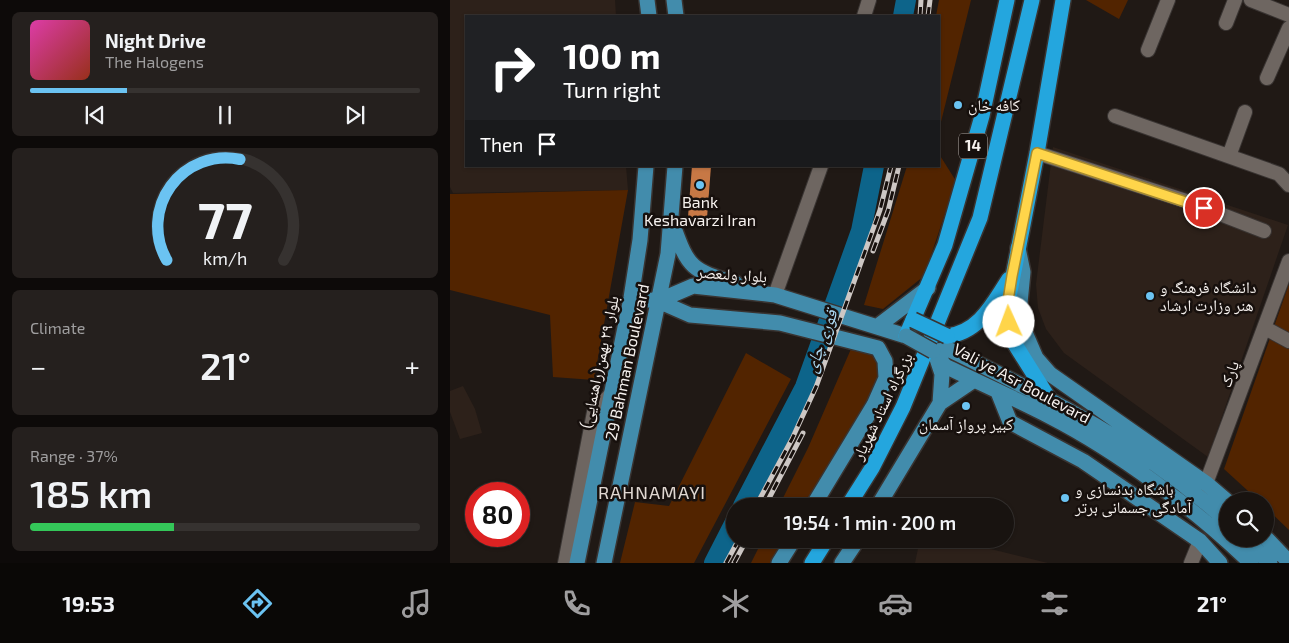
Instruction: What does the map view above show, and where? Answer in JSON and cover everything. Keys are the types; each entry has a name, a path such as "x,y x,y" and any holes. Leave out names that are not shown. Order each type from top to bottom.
{"highway":[{"name":"14","path":"928,288 945,245 982,116 1007,0"},
{"name":"بزرگراه استاد شهریار","path":"853,498 889,437 914,385 980,218 1032,0"},
{"path":"1048,397 1011,338 1007,307 1037,153 1062,0"},
{"path":"914,320 947,336 961,334 975,325 1012,276"},
{"path":"906,336 928,288"},
{"path":"812,563 821,548"}],"main road":[{"path":"647,0 649,15"},
{"path":"674,0 676,15"},
{"name":"بلوار ٢٩ بهمن(راهنمایی)","path":"577,563 631,298 640,240 646,167"},
{"name":"29 Bahman Boulevard","path":"604,563 668,254 674,167"},
{"path":"671,219 686,256 704,274 775,295"},
{"path":"1018,246 1023,272 1020,303 1021,323 1036,358 1050,374 1204,491 1219,498"},
{"name":"بلوار ولىعصر","path":"658,301 693,286 775,295 878,326 906,336 933,350"},
{"path":"878,326 928,288"},
{"path":"631,298 658,301 690,315 780,323 878,348 886,361 886,378 874,405 818,498"},
{"path":"933,350 942,374 940,403"},
{"name":"Vali ye Asr Boulevard","path":"933,350 950,350 1048,397 1100,426 1153,461 1204,491 1219,510"},
{"name":"Vali ye Asr Boulevard","path":"933,350 945,366 1052,418 1112,454 1200,518 1251,563"},
{"path":"883,498 940,403 974,380"},
{"path":"998,392 1010,422 1083,461 1200,541 1220,563"},
{"path":"1274,546 1289,562"},
{"path":"1254,547 1270,563"},
{"path":"779,563 788,548"},
{"path":"842,563 852,548"}],"street":[{"path":"864,15 869,0"},
{"path":"1148,50 1168,0"},
{"path":"1226,23 1235,0"},
{"path":"1251,0 1289,15"},
{"path":"1267,78 1289,28"},
{"path":"1229,156 1245,112"},
{"path":"1115,116 1279,174 1289,185"},
{"path":"1037,153 1189,202 1264,231"},
{"path":"775,295 821,167"},
{"name":"پارک","path":"1204,491 1289,260"},
{"path":"1265,328 1289,341"},
{"path":"566,563 594,412 610,395"},
{"path":"1192,563 1200,541"}],"shaded area":[{"path":"450,0 615,0 616,15 465,15 465,167 626,167 628,190 453,193 450,187"},
{"path":"939,0 971,0 940,126 940,15 936,15"},
{"path":"1086,0 1128,0 1119,19"},
{"name":"دانشگاه فرهنگ و هنر وزارت ارشاد","path":"1053,147 1288,225 1208,457 1064,353 1046,329 1038,308 1036,284"},
{"path":"940,156 956,181 924,276 883,309 864,305 907,167 940,167"},
{"path":"628,190 594,380 553,377 550,315 450,290 450,194"},
{"path":"1289,284 1289,530 1274,516 1274,492 1249,492 1224,469"},
{"path":"854,342 871,352 879,362 879,375 873,393 813,498 783,498 808,448"},
{"path":"746,353 791,379 728,498 726,498 726,502 694,563 620,563 635,502 669,506"},
{"path":"463,386 475,409 482,433 460,439 450,412 450,391"},
{"path":"758,548 784,548 775,563 751,563"},
{"path":"918,548 987,548 1048,563 915,563"}],"building":[{"path":"692,167 711,167 707,218 688,217"}],"waterway":[{"name":"قوری چای","path":"903,15 906,0"},
{"name":"قوری چای","path":"747,498 805,387 861,231 874,167"},
{"name":"قوری چای","path":"714,563 726,540"}],"railway":[{"path":"920,15 921,0"},
{"path":"928,15 930,0"},
{"path":"760,498 792,439 816,387 880,210 891,167"},
{"path":"873,251 888,211 899,167"},
{"path":"769,498 803,433"},
{"path":"726,563 734,548"},
{"path":"734,563 742,548"}],"place":[{"name":"کافه خان","path":"958,105"},
{"name":"Bank Keshavarzi Iran","path":"700,185"},
{"name":"دانشگاه فرهنگ و هنر وزارت ارشاد","path":"1150,296"},
{"name":"کبیر پرواز آسمان","path":"966,406"},
{"name":"باشگاه بدنسازی و آمادگی جسمانی برتر","path":"1065,498"}],"district":[{"name":"RAHNAMAYI","path":"652,493"}],"route":[{"path":"1009,322 1007,307 1012,276 1037,153 1204,208"}]}
